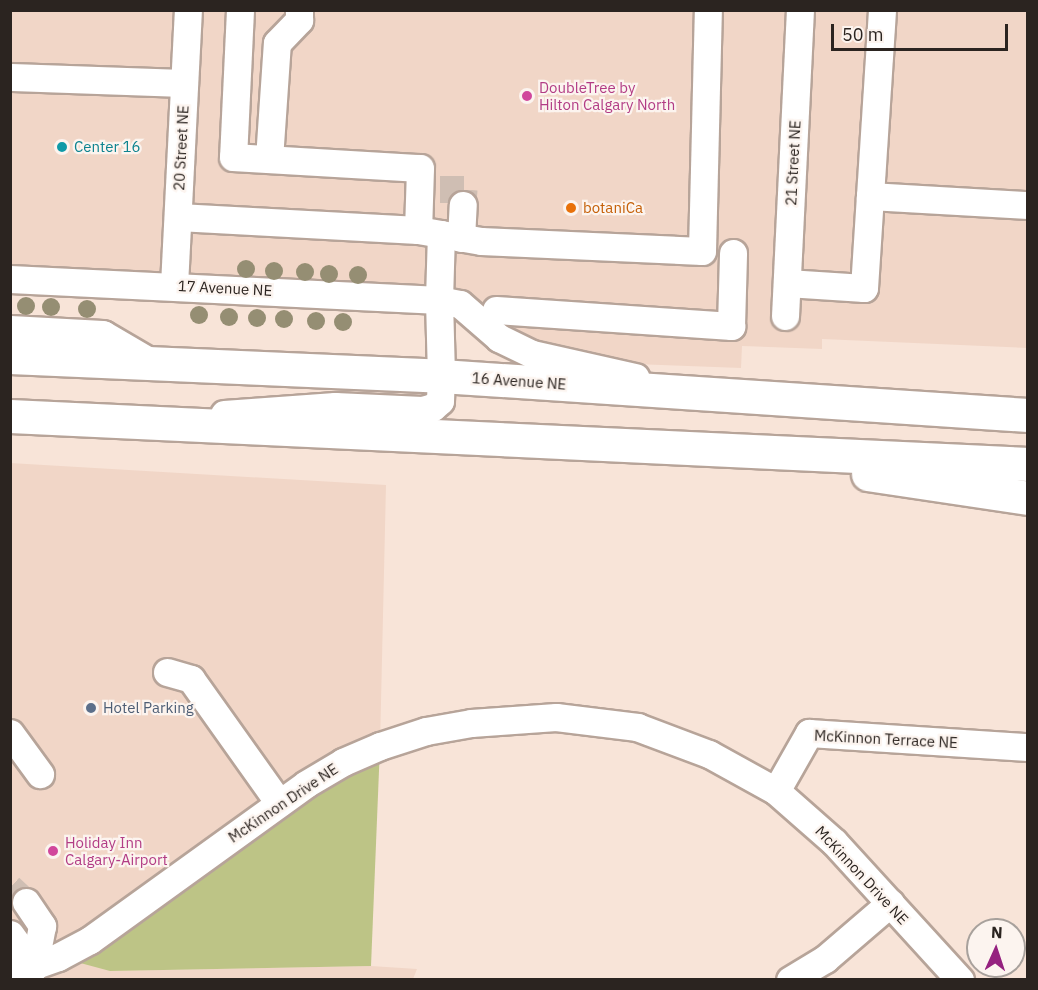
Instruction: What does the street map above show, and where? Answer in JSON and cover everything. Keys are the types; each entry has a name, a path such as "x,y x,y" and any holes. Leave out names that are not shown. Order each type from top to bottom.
{"highway":[{"path":"10,332 102,337 147,364"},
{"name":"16 Avenue NE","path":"10,357 441,376 1028,415"},
{"path":"992,413 1028,409"},
{"path":"10,416 1028,465"},
{"path":"788,453 880,477 1028,498"}],"street":[{"name":"20 Street NE","path":"174,285 188,10"},
{"path":"133,421 335,406 422,410 434,407 440,401 440,234 430,188 420,168 233,157 240,10"},
{"path":"269,159 277,43 299,20 299,10"},
{"path":"177,217 440,234 481,241 702,251 708,10"},
{"name":"21 Street NE","path":"785,316 800,10"},
{"path":"787,283 864,288 882,10"},
{"path":"10,77 184,83"},
{"path":"870,196 1028,205"},
{"path":"440,234 463,205"},
{"path":"496,310 730,326 733,253"},
{"name":"17 Avenue NE","path":"10,279 174,285 439,300 460,304 499,338 532,354 710,393"},
{"path":"167,672 191,680 279,803"},
{"name":"McKinnon Drive NE","path":"22,970 90,940 121,921 279,803 343,762 411,735 471,723 556,717 637,728 709,754 776,790 834,842 960,980"},
{"path":"10,733 40,774"},
{"name":"McKinnon Terrace NE","path":"776,790 809,733 1028,747"},
{"path":"22,970 42,926 26,902"},
{"path":"790,980 825,959 890,903"},
{"path":"10,934 22,970"}],"shaded area":[{"path":"11,11 1027,11 1027,348 822,339 822,349 742,346 741,368 555,361 469,312 11,279"},
{"path":"10,463 386,485 380,746 110,971 371,966 417,969 413,979 11,979"}],"green space":[{"path":"380,746 371,966 110,971 58,957"}],"tunnel":[{"path":"440,189 464,189 463,205"},
{"path":"10,887 26,902"}],"place":[{"name":"DoubleTree by Hilton Calgary North","path":"527,96"},
{"name":"Center 16","path":"62,147"},
{"name":"botaniCa","path":"571,208"},
{"name":"Hotel Parking","path":"91,708"},
{"name":"Holiday Inn Calgary-Airport","path":"53,851"}]}
